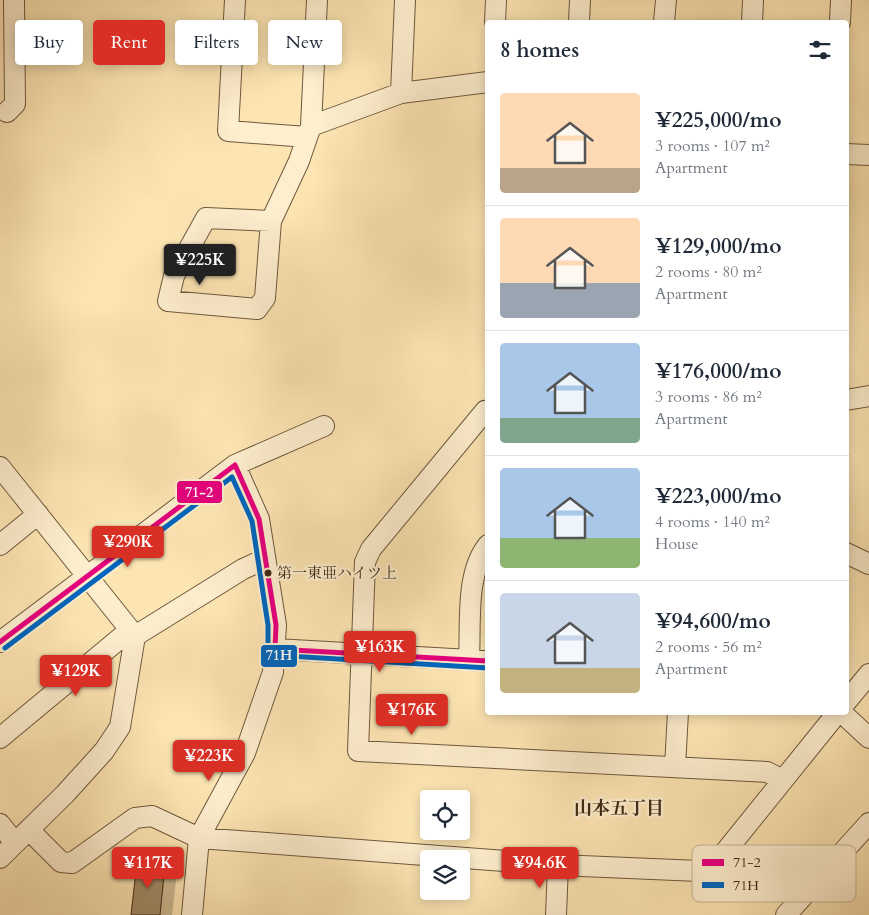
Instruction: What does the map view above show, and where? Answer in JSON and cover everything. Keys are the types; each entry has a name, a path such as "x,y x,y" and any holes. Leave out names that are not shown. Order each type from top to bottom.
{"street":[{"path":"7,112 15,104 14,0"},
{"path":"235,0 228,131 309,131 401,93 485,82"},
{"path":"271,221 206,218 174,276 168,300 257,309 265,298 271,221 299,161 309,131 317,0"},
{"path":"401,93 405,0"},
{"path":"495,20 496,0"},
{"path":"579,20 580,0"},
{"path":"664,20 666,0"},
{"path":"752,20 753,0"},
{"path":"840,20 841,0"},
{"path":"849,154 869,155"},
{"path":"849,399 869,396"},
{"path":"485,411 371,549 365,562 358,751 767,772 783,780"},
{"path":"0,642 235,465 324,426"},
{"path":"197,914 199,838 245,753 273,672 275,649 276,625 259,519 235,465"},
{"path":"0,467 133,633 120,727 104,751 65,794 0,858"},
{"path":"0,545 38,514"},
{"path":"275,649 478,661 473,572 485,548"},
{"path":"849,554 869,564"},
{"path":"0,738 133,633 242,568 266,559"},
{"path":"849,698 869,674"},
{"path":"675,767 678,715"},
{"path":"730,845 837,715"},
{"path":"842,715 869,738"},
{"path":"0,824 61,862 72,863 135,818 152,816 199,838 558,865 692,871"},
{"path":"849,845 869,823"},
{"path":"556,915 558,865"},
{"path":"786,915 798,902"}],"building":[{"path":"137,862 165,865 160,915 131,915"}],"transit line":[{"name":"71-2","path":"0,642 235,465 259,519 276,625 275,649 485,661"},
{"name":"71H","path":"5,648 232,477 252,521 268,625 268,650 271,655 485,668"}],"place":[{"name":"第一東亜ハイツ上","path":"268,573"}],"district":[{"name":"山本五丁目","path":"619,808"}]}
